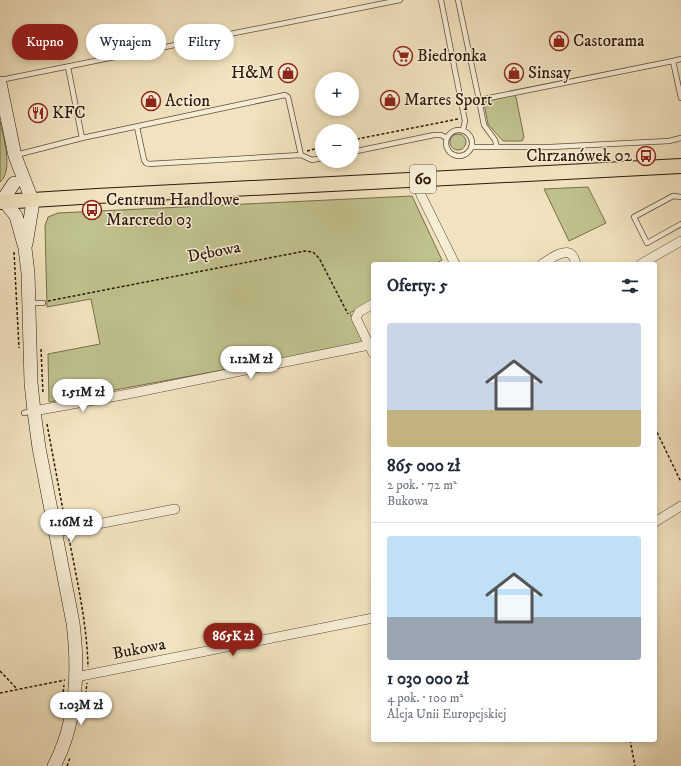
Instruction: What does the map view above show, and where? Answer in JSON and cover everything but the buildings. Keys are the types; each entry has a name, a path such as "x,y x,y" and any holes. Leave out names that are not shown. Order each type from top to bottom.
{"main road":[{"path":"0,83 15,156 27,200 19,212 18,222"},
{"path":"15,156 13,165 14,183 32,208 25,248"},
{"name":"60","path":"3,202 681,166"},
{"path":"14,183 3,202 16,216 25,248 29,303 31,383 29,412 40,448 76,646 70,679 75,695 66,736 54,766"}],"street":[{"path":"416,179 421,195 454,262"},
{"path":"644,262 681,241"},
{"path":"546,262 563,252 568,252 572,255 575,262"},
{"path":"29,412 371,349 356,318 359,312 371,305"},
{"path":"657,521 681,506"},
{"path":"56,532 175,509"},
{"name":"Bukowa","path":"70,679 371,618"}],"lane":[{"path":"0,80 400,0"},
{"path":"441,0 465,121 463,130"},
{"path":"458,0 484,125 495,140 497,147"},
{"path":"479,100 681,59"},
{"path":"673,60 681,98"},
{"path":"68,67 82,138"},
{"path":"15,156 82,138 285,95 288,97 300,155"},
{"path":"137,126 144,160 149,164 300,155 312,160 315,159"},
{"path":"457,130 463,130 470,137 472,142 471,147 469,151 460,156 454,155 447,148 447,138 451,133 457,130"},
{"path":"359,151 434,135 441,135 447,138"},
{"path":"471,147 550,147 669,141 681,138"},
{"path":"681,197 673,196 634,217 647,243 681,224"},
{"path":"29,303 43,303"}],"path":[{"path":"359,139 464,117"},
{"path":"300,155 309,149 315,148"},
{"name":"Dębowa","path":"43,303 305,251 313,252 319,258 347,314 356,318"},
{"path":"657,432 681,482"},
{"path":"0,671 17,689"},
{"path":"0,693 70,679"},
{"path":"630,742 635,766"}],"green space":[{"path":"513,95 516,97 524,137 522,141 503,141 488,124 484,103 486,101"},
{"path":"0,121 7,162 4,177 0,182"},
{"path":"455,134 461,134 466,139 464,148 461,150 455,150 450,145 450,139"},
{"path":"588,187 606,223 569,241 544,189"},
{"path":"412,196 442,260 438,262 371,262 371,301 350,313 365,344 49,402 48,354 100,344 91,299 47,307 45,226 48,217 58,213"}],"place":[{"name":"Castorama","path":"559,41"},
{"name":"Biedronka","path":"403,56"},
{"name":"H&M","path":"288,73"},
{"name":"Sinsay","path":"514,73"},
{"name":"Martes Sport","path":"390,100"},
{"name":"Action","path":"151,101"},
{"name":"KFC","path":"38,113"},
{"name":"Chrzanówek 02","path":"646,156"},
{"name":"Centrum Handlowe Marcredo 03","path":"92,210"}]}
